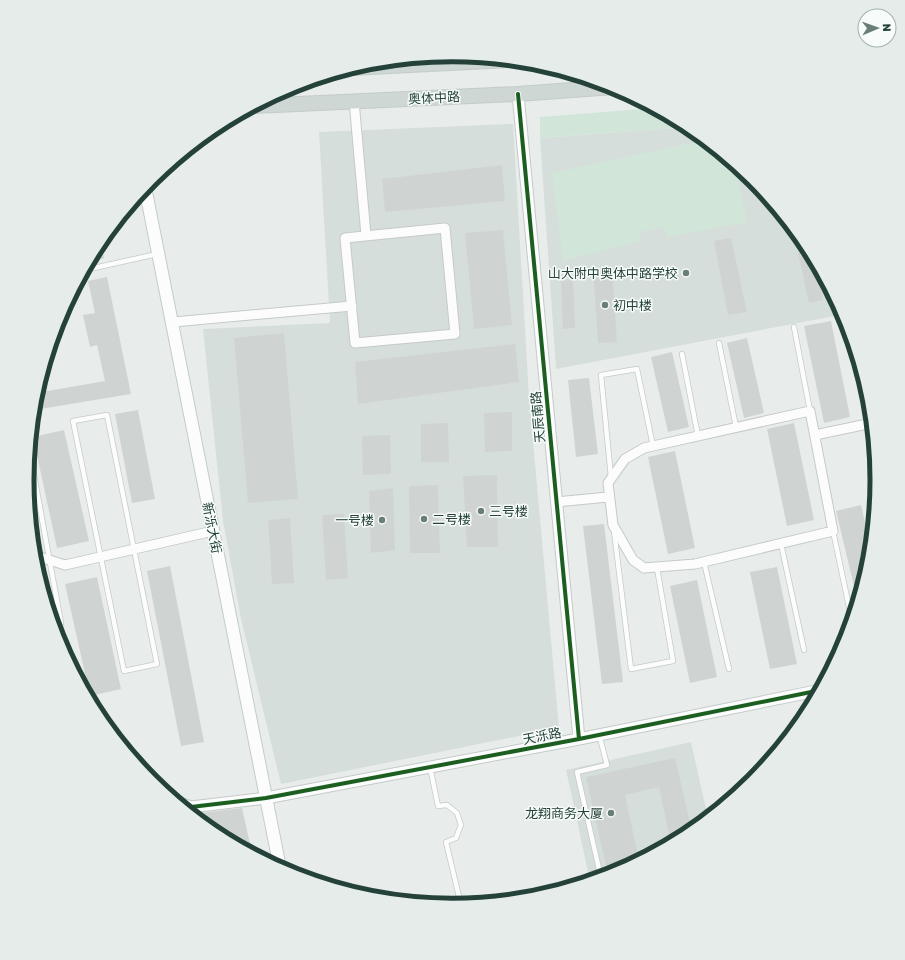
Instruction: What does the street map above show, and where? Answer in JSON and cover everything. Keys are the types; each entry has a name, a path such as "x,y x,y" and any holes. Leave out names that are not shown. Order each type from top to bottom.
{"main road":[{"path":"393,66 471,62"},
{"name":"奥体中路","path":"266,105 518,94 599,88"},
{"name":"新泺大街","path":"147,195 173,322 279,861"}],"street":[{"name":"天辰南路","path":"518,94 579,739"},
{"path":"354,101 366,236"},
{"path":"445,228 455,334 355,343 345,238 366,236 445,228"},
{"path":"173,322 352,306"},
{"path":"810,411 833,531 704,562 657,568 644,568 633,560 613,525 608,496 608,482 625,459 644,448 810,411"},
{"path":"815,435 867,424"},
{"path":"556,502 608,496"},
{"path":"41,557 65,565 213,532"},
{"name":"天泺路","path":"192,807 266,798 579,739 813,691"}],"lane":[{"path":"92,269 158,254"},
{"path":"794,327 810,411"},
{"path":"719,343 736,428"},
{"path":"682,354 698,436"},
{"path":"611,477 601,375 637,369 653,446"},
{"path":"107,415 157,664 124,671 100,557 73,420 107,415"},
{"path":"34,475 61,623 59,623"},
{"path":"613,525 631,669 673,661 657,568"},
{"path":"833,531 850,612"},
{"path":"781,544 804,650"},
{"path":"704,562 729,669"},
{"path":"599,734 607,765 577,772 600,872"},
{"path":"430,767 438,806 447,805 457,813 461,825 456,838 446,842 459,898"}],"shaded area":[{"path":"513,124 529,397 559,728 281,784 241,619 223,521 203,329 330,323 319,132"},
{"name":"山大附中奥体中路学校","path":"678,128 728,165 767,204 785,225 815,271 837,316 556,369 540,138"},
{"path":"691,742 707,812 685,828 638,855 613,867 589,875 566,770"}],"green space":[{"path":"645,109 678,128 540,138 540,117"},
{"path":"698,141 737,174 747,222 667,237 664,227 639,232 641,241 563,261 552,173"}],"building":[{"path":"502,165 505,201 385,212 382,179"},
{"path":"503,230 512,325 474,329 465,233"},
{"path":"731,238 747,312 728,315 714,241"},
{"path":"102,251 104,258 97,260"},
{"path":"803,252 820,280 823,300 809,303 798,253"},
{"name":"初中楼","path":"612,267 617,342 598,343 593,268"},
{"path":"107,277 131,394 40,409 43,392 105,381 97,345 90,347 83,315 95,313 88,281"},
{"path":"573,280 575,328 563,329 561,281"},
{"path":"831,321 850,417 824,423 804,326"},
{"path":"284,333 298,499 248,503 234,338"},
{"path":"747,338 764,413 744,418 727,343"},
{"path":"515,344 519,382 358,404 355,362"},
{"path":"672,352 689,427 668,432 651,357"},
{"path":"589,378 598,454 576,457 568,380"},
{"path":"138,410 155,499 132,503 115,414"},
{"path":"512,412 512,451 485,452 484,413"},
{"path":"448,423 449,462 421,462 421,424"},
{"path":"794,423 814,520 787,526 767,429"},
{"path":"64,430 89,541 57,548 35,448 37,436"},
{"path":"390,435 391,474 363,475 362,436"},
{"path":"675,451 695,548 668,554 648,457"},
{"name":"三号楼","path":"497,475 498,547 467,547 463,476"},
{"name":"二号楼","path":"438,485 440,553 410,553 409,486"},
{"name":"一号楼","path":"393,488 395,550 371,553 369,491"},
{"path":"861,505 867,533 863,562 856,593 836,511"},
{"path":"344,514 348,578 326,580 322,515"},
{"path":"290,518 294,583 272,584 268,520"},
{"path":"604,524 623,682 602,684 583,526"},
{"path":"170,566 204,742 181,746 147,571"},
{"path":"777,567 797,664 770,669 750,572"},
{"path":"97,577 121,689 94,695 87,684 65,584"},
{"path":"697,580 717,677 690,683 670,586"},
{"name":"龙翔商务大厦","path":"675,758 690,824 670,837 659,787 625,795 638,855 607,869 586,777"},
{"path":"242,808 250,846 220,828 200,813"}],"cycle path":[{"path":"518,94 579,739"},
{"path":"192,807 266,798 579,739 813,692"}],"place":[{"name":"山大附中奥体中路学校","path":"686,273"},
{"name":"初中楼","path":"605,305"},
{"name":"三号楼","path":"481,511"},
{"name":"二号楼","path":"424,519"},
{"name":"一号楼","path":"382,520"},
{"name":"龙翔商务大厦","path":"611,813"}]}
